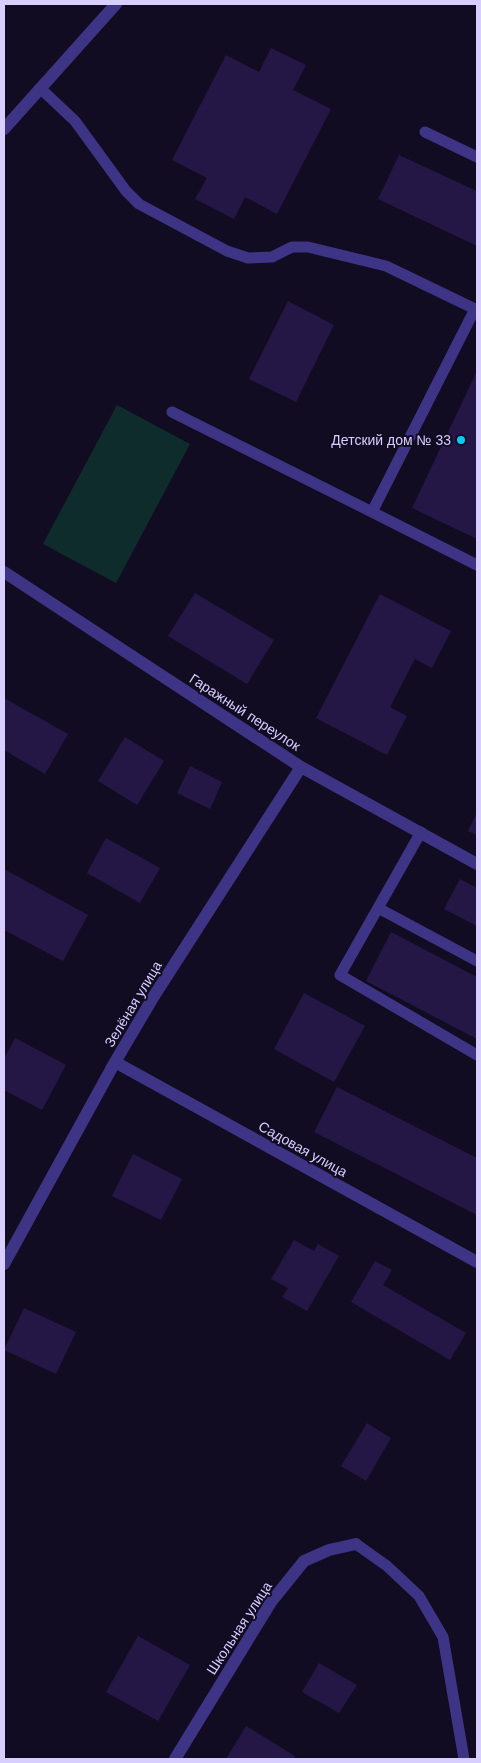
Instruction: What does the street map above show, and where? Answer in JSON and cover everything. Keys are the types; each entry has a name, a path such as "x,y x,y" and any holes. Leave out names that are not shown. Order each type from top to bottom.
{"street":[{"path":"4,129 116,4"},
{"name":"Гаражный переулок","path":"4,572 301,767 477,864"},
{"name":"Зелёная улица","path":"4,1264 154,996 301,767"},
{"name":"Садовая улица","path":"116,1062 477,1262"},
{"name":"Школьная улица","path":"175,1759 271,1602 304,1561 329,1550 356,1544"}],"lane":[{"path":"40,88 75,122 126,191 139,204 228,251 248,258 256,258 272,257 292,247 308,247 386,266 476,309 372,512"},
{"path":"425,132 477,157"},
{"path":"172,412 477,565"},
{"path":"421,832 340,975 477,1055"},
{"path":"378,908 477,961"},
{"path":"356,1544 387,1566 419,1596 443,1637 464,1759"}],"green space":[{"path":"117,405 190,444 116,583 43,544"}],"building":[{"path":"271,48 306,65 293,90 331,109 277,214 245,197 234,219 195,199 207,178 172,160 226,55 259,72"},
{"path":"399,155 477,191 477,246 378,199"},
{"path":"288,301 334,325 296,402 249,379"},
{"name":"Детский дом № 33","path":"477,371 477,539 412,508"},
{"path":"195,593 274,640 247,684 168,636"},
{"path":"380,594 451,631 432,668 415,659 390,707 407,716 387,755 316,718"},
{"path":"4,698 68,734 45,774 4,750"},
{"path":"125,737 164,761 137,805 98,781"},
{"path":"190,766 222,782 210,809 177,793"},
{"path":"477,812 477,835 468,831"},
{"path":"106,838 160,868 140,903 87,873"},
{"path":"4,869 88,915 63,961 4,930"},
{"path":"460,879 477,888 477,926 444,909"},
{"path":"391,932 477,977 477,1039 366,981"},
{"path":"304,993 365,1026 334,1082 274,1049"},
{"path":"15,1038 66,1065 42,1110 4,1090 4,1059"},
{"path":"337,1087 477,1158 477,1215 314,1132"},
{"path":"133,1154 182,1179 161,1220 112,1196"},
{"path":"294,1240 314,1251 318,1244 339,1256 307,1311 282,1297 288,1288 271,1279"},
{"path":"375,1261 392,1270 383,1285 466,1333 450,1360 351,1302"},
{"path":"24,1308 76,1332 56,1374 4,1350"},
{"path":"367,1423 391,1438 366,1481 341,1466"},
{"path":"138,1636 190,1665 158,1721 106,1692"},
{"path":"319,1663 357,1685 339,1713 302,1692"},
{"path":"246,1726 295,1756 293,1759 226,1759"}],"place":[{"name":"Детский дом № 33","path":"461,440"}]}
